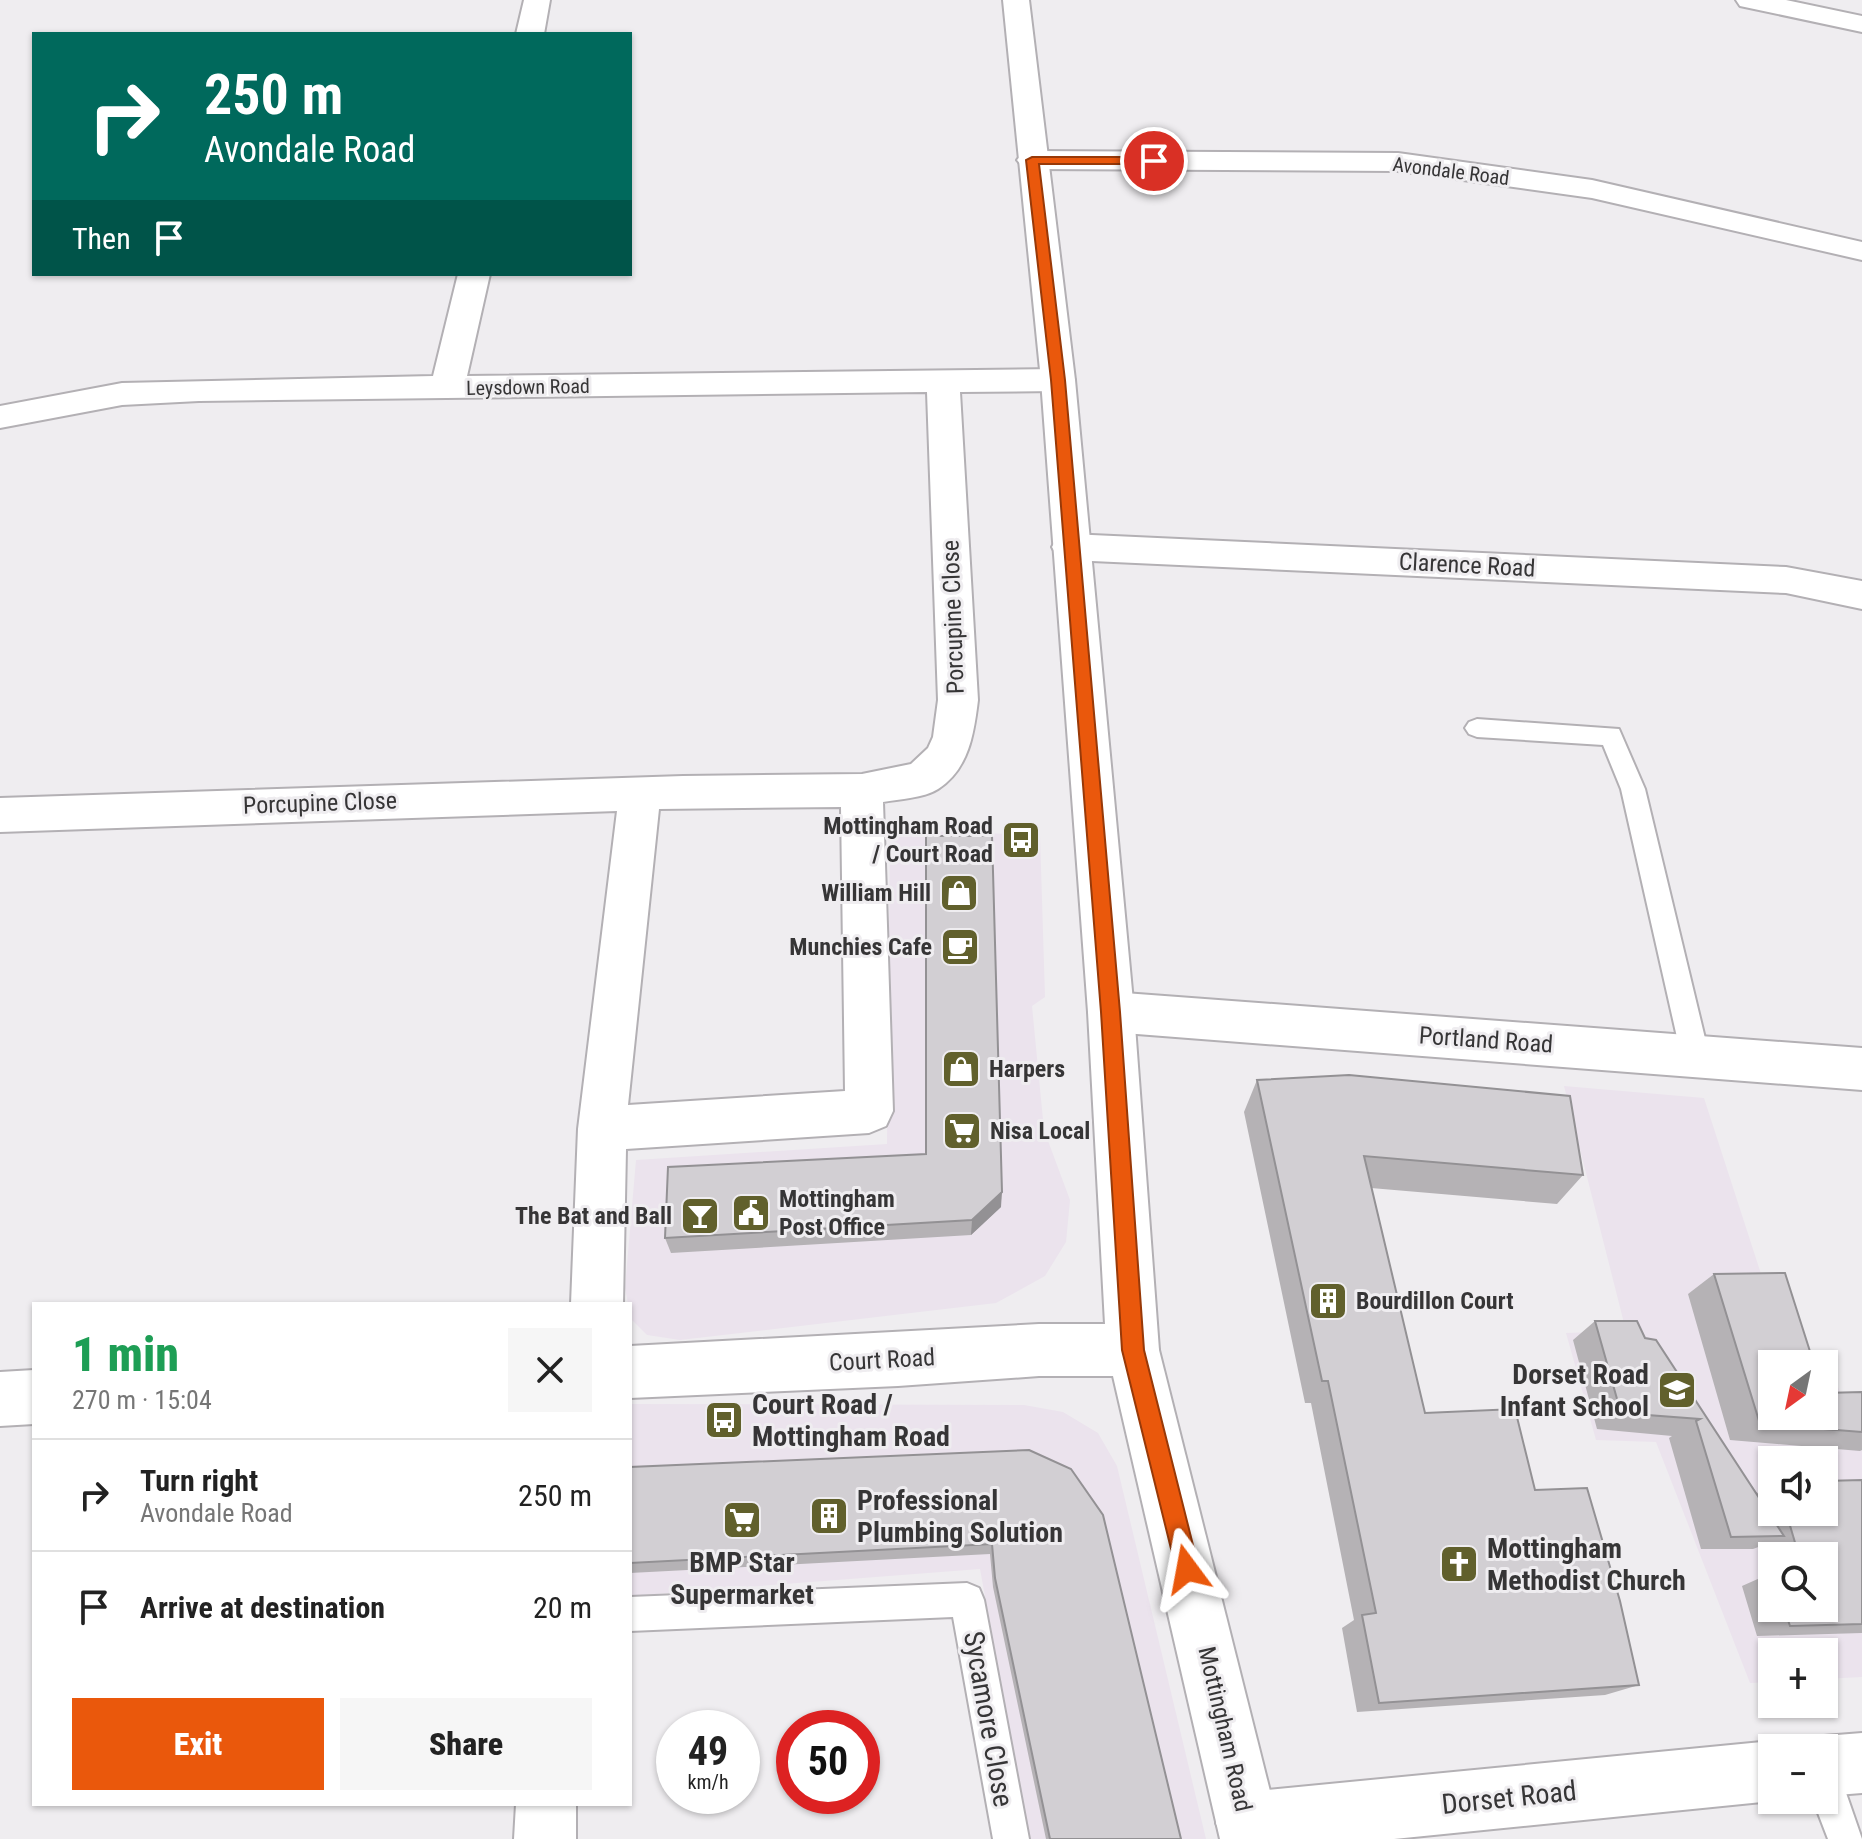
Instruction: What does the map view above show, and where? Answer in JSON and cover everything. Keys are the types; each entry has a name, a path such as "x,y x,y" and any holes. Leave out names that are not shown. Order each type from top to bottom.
{"street":[{"path":"530,32 537,0"},
{"name":"Mottingham Road","path":"1016,0 1058,380 1111,1012 1133,1350 1249,1831"},
{"path":"1749,0 1862,24"},
{"name":"Avondale Road","path":"1032,160 1398,162 1592,189 1862,251"},
{"path":"447,388 474,276"},
{"name":"Leysdown Road","path":"0,417 122,394 199,390 1058,380"},
{"name":"Porcupine Close","path":"0,815 640,794 862,790 923,778 944,758 953,737 958,700 943,382"},
{"name":"Clarence Road","path":"1070,547 1786,580 1862,595"},
{"path":"602,1129 869,1111 862,790"},
{"path":"597,1302 602,1129 640,794"},
{"name":"Portland Road","path":"1111,1012 1862,1069"},
{"name":"Court Road","path":"632,1372 898,1360 1039,1350 1133,1350"},
{"path":"0,1399 32,1397"},
{"path":"1838,1765 1862,1763"},
{"name":"Dorset Road","path":"1249,1831 1758,1773"},
{"path":"545,1839 546,1806"}],"lane":[{"path":"1477,728 1611,736 1633,789 1695,1055"},
{"name":"Sycamore Close","path":"632,1614 967,1600 1011,1839"},
{"path":"1837,1814 1846,1839"}],"shaded area":[{"path":"890,830 1040,835 1045,997 1032,1006 1044,1130 1070,1200 1066,1242 1045,1276 996,1303 680,1340 647,1335 632,1320 632,1302 628,1302 625,1288 636,1160 887,1144"},
{"name":"Dorset Road Infant School","path":"1564,1086 1704,1098 1786,1350 1758,1350 1758,1430 1838,1430 1838,1387 1862,1446 1862,1677 1838,1678 1838,1638 1758,1638 1758,1683 1750,1683 1656,1442 1596,1440 1566,1333 1626,1331"},
{"path":"632,1404 1024,1405 1063,1412 1098,1433 1117,1466 1206,1839 1030,1839 980,1569 632,1596"}],"building":[{"path":"926,836 992,836 1002,1192 972,1220 665,1238 668,1167 926,1154"},
{"path":"1349,1075 1570,1096 1583,1175 1364,1156 1425,1413 1515,1409 1535,1490 1587,1488 1620,1601 1639,1685 1379,1703 1362,1615 1376,1613 1328,1381 1322,1381 1257,1080"},
{"path":"1785,1273 1810,1350 1758,1350 1758,1417 1714,1274"},
{"path":"1595,1321 1637,1321 1645,1338 1656,1340 1758,1496 1758,1526 1777,1526 1784,1536 1731,1537 1696,1421 1700,1419 1621,1413"},
{"path":"1862,1392 1862,1432 1836,1430 1838,1393"},
{"path":"1029,1450 1071,1469 1103,1515 1181,1839 1050,1839 995,1578 992,1544 632,1563 632,1467"},
{"path":"1862,1480 1862,1624 1790,1626 1789,1622 1838,1622 1838,1542 1795,1542 1790,1526 1838,1526 1838,1481"}],"place":[{"name":"Mottingham Road / Court Road","path":"1021,840"},
{"name":"William Hill","path":"959,893"},
{"name":"Munchies Cafe","path":"960,947"},
{"name":"Harpers","path":"961,1069"},
{"name":"Nisa Local","path":"962,1131"},
{"name":"Mottingham Post Office","path":"751,1213"},
{"name":"The Bat and Ball","path":"700,1216"},
{"name":"Bourdillon Court","path":"1328,1301"},
{"name":"Dorset Road Infant School","path":"1677,1390"},
{"name":"Court Road / Mottingham Road","path":"724,1420"},
{"name":"Professional Plumbing Solution","path":"829,1516"},
{"name":"BMP Star Supermarket","path":"742,1520"},
{"name":"Mottingham Methodist Church","path":"1459,1564"}],"route":[{"path":"1154,161 1032,160 1058,380 1111,1012 1133,1350 1187,1569"}]}
